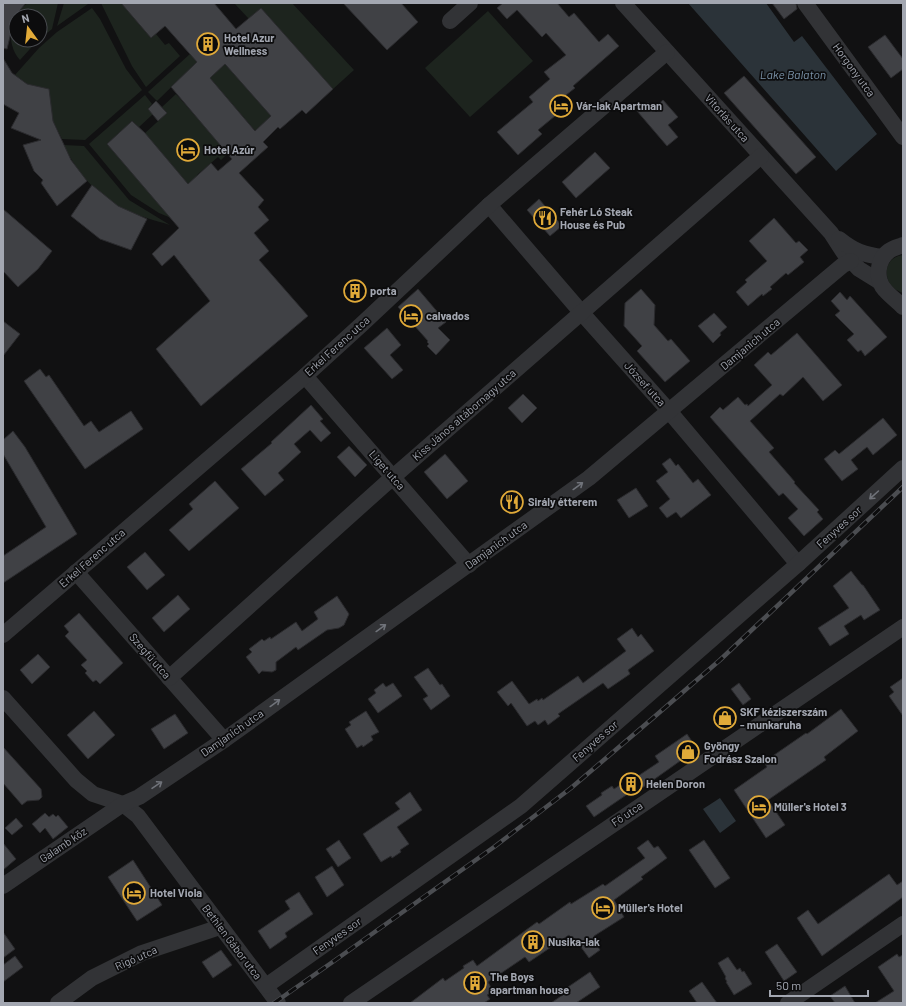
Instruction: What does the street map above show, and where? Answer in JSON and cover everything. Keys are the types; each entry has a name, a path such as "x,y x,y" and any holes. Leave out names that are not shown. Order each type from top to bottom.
{"street":[{"path":"450,21 470,3"},
{"name":"Vitorlás utca","path":"623,3 831,234 851,261 859,269 880,282 884,289 897,297 903,307"},
{"name":"Horgony utca","path":"805,3 903,137"},
{"name":"Erkel Ferenc utca","path":"3,635 305,376 489,205 667,52"},
{"name":"Kiss János altábornagy utca","path":"170,678 394,477 761,156"},
{"name":"József utca","path":"489,205 669,411 798,564"},
{"name":"Vitorlás utca","path":"831,234 850,248 866,255 883,257"},
{"path":"880,282 878,274 879,265 883,257 888,251 903,245"},
{"name":"Damjanich utca","path":"123,804 139,796 224,740 589,478 843,265 851,261"},
{"name":"Liget utca","path":"305,376 469,565"},
{"name":"Fenyves sor","path":"266,986 521,806 798,564 903,468"},
{"name":"Szegfű utca","path":"76,572 224,740"},
{"name":"Fő utca","path":"351,1003 903,627"},
{"name":"Bethlen Gábor utca","path":"3,698 76,780 93,794 123,804 138,816 278,1003"},
{"name":"Galamb köz","path":"3,886 123,804"},
{"path":"788,1003 903,924"},
{"name":"Rigó utca","path":"58,1003 92,978 142,953 220,927"}],"shaded area":[{"path":"28,3 58,3 52,29 48,32 48,8 22,8"},
{"path":"64,3 88,4 57,26"},
{"path":"101,3 121,3 151,38 156,34 165,45 169,43 180,56 146,87 132,66"},
{"path":"234,3 292,3 354,70 333,89 261,8 249,19"},
{"path":"92,8 100,19 126,69 142,90 85,140 62,139 53,121 49,89 27,84 15,75 39,48 48,48 48,40"},
{"path":"488,11 533,61 470,117 425,68"},
{"path":"13,48 31,48 20,60"},
{"path":"190,54 197,62 157,101 148,92"},
{"path":"225,64 271,116 257,133 210,78"},
{"path":"176,94 228,153 221,160 218,157 198,174 190,186 144,134 167,113 162,107"},
{"path":"145,95 152,104 148,109 153,114 139,127 132,121 107,144 171,218 159,213 131,195 89,144"},
{"path":"64,145 84,146 129,200 170,225 131,212 110,201 86,180"},
{"path":"903,255 903,293 896,290 891,285 886,273 890,261"}],"water":[{"name":"Lake Balaton","path":"688,3 766,3 794,42 802,36 877,134 836,171"},
{"path":"720,798 736,821 720,833 703,809"}],"building":[{"path":"3,3 26,3 22,8 8,8 8,45 7,49 3,48"},
{"path":"121,3 214,3 236,29 261,8 333,89 306,114 302,110 280,129 278,127 263,142 268,147 239,173 264,200 258,207 269,220 254,233 269,251 259,260 308,316 201,406 156,349 210,301 174,255 162,266 152,254 179,228 107,144 132,121 145,133 188,184 211,163 218,171 232,159 171,87 197,62 165,26 151,38","holes":["225,64 271,116 255,131 210,78"]},
{"path":"343,3 401,3 418,22 387,50"},
{"path":"503,3 557,3 569,17 574,13 599,42 608,34 619,46 573,86 575,88 561,99 567,106 538,130 542,134 518,155 497,132 533,102 529,97 550,79 544,72 566,55 546,33 542,37 517,10 507,19 497,8"},
{"path":"772,3 796,3 797,9 784,19"},
{"path":"885,35 903,59 903,69 891,78 868,47"},
{"path":"3,58 12,73 27,84 49,89 53,121 71,160 87,181 57,206 41,183 43,180 34,171 23,145 41,140 11,128 19,113 3,104"},
{"path":"744,76 816,157 796,174 724,93"},
{"path":"663,100 678,117 668,125 678,137 667,146 637,111 648,102 654,108"},
{"path":"156,101 167,113 158,121 148,109"},
{"path":"595,152 610,168 576,198 562,182"},
{"path":"92,185 118,206 147,219 131,250 100,239 71,216"},
{"name":"Fehér Ló Steak House és Pub","path":"539,199 562,226 550,236 527,210"},
{"path":"3,209 52,251 38,269 18,287 3,271"},
{"path":"774,218 796,243 799,241 808,250 800,257 804,262 788,275 786,273 770,287 772,289 763,296 762,294 748,306 736,292 747,282 745,280 767,261 749,241"},
{"name":"porta","path":"356,283 363,292 355,299 347,290"},
{"path":"418,289 446,322 438,328 450,340 436,355 427,346 429,344 427,342 428,341 398,307"},
{"path":"641,289 655,305 654,325 668,341 671,339 690,361 665,382 637,351 642,346 624,326 625,303"},
{"path":"840,292 847,300 850,296 887,337 865,356 861,350 858,352 847,340 854,334 835,315 840,311 831,301"},
{"path":"714,313 727,327 720,333 721,335 713,343 698,326"},
{"path":"3,321 20,334 3,356"},
{"path":"387,328 401,345 390,355 403,370 392,379 364,348"},
{"path":"797,333 842,385 823,401 803,377 783,396 780,394 750,421 774,448 769,452 795,482 794,483 819,510 817,512 823,519 804,536 788,518 798,509 783,493 779,496 710,417 720,407 723,410 738,397 745,405 747,404 748,406 772,385 754,365 768,352 771,355"},
{"path":"40,369 46,377 49,375 84,426 91,421 99,432 131,411 143,429 85,469 24,381"},
{"path":"523,394 537,408 522,423 508,408"},
{"path":"311,405 323,419 320,421 331,433 321,442 310,430 294,444 301,452 278,473 284,480 265,496 241,469 272,443 271,442"},
{"path":"883,418 897,435 873,455 867,447 851,460 858,469 842,481 824,459 835,450 839,454"},
{"path":"13,431 25,447 77,534 3,583 3,556 46,527 3,454 3,440"},
{"path":"349,446 367,465 355,477 337,457"},
{"path":"445,454 468,481 447,499 424,472"},
{"path":"670,458 676,466 678,464 693,483 698,479 711,495 681,518 676,512 667,518 659,508 670,499 656,481 668,472 662,464"},
{"path":"215,481 239,508 189,551 169,530 193,509 189,504"},
{"path":"636,488 648,506 629,518 617,500"},
{"path":"145,552 165,575 147,590 127,567"},
{"path":"851,571 863,585 880,610 864,620 861,615 844,626 849,634 830,646 818,628 849,608 833,586"},
{"path":"178,595 190,609 164,632 152,618"},
{"path":"337,596 349,614 344,625 339,628 327,630 298,650 296,647 276,662 276,670 272,672 262,671 259,674 246,657 252,652 249,649 262,639 264,641 270,637 271,639 296,622 302,631 318,619 314,612"},
{"path":"79,613 123,663 100,684 96,680 93,682 85,673 87,671 81,665 87,660 65,636 69,632 64,626"},
{"path":"632,628 638,637 641,634 654,651 628,670 630,674 608,689 603,683 558,714 560,716 548,725 545,720 538,725 535,721 527,726 511,703 508,706 497,692 512,681 529,704 537,699 538,701 542,698 543,700 578,676 583,683 626,651 617,639"},
{"path":"38,654 50,667 32,684 20,670"},
{"path":"428,668 450,696 431,710 423,699 428,696 414,677"},
{"path":"903,678 903,716 889,696 894,692 890,687"},
{"path":"383,683 386,687 393,683 402,696 378,713 368,699 376,693 374,690"},
{"path":"739,683 751,699 743,705 731,689"},
{"name":"SKF kéziszerszám - munkaruha","path":"729,707 737,717 721,730 713,719"},
{"path":"841,709 858,731 824,757 826,760 768,800 785,825 766,838 734,790 767,767 764,762 806,733 807,734"},
{"path":"94,711 115,735 88,759 67,735"},
{"path":"366,711 379,732 371,736 373,740 363,747 362,745 357,748 345,729 351,725 349,722"},
{"path":"175,714 188,733 164,749 151,729"},
{"path":"687,734 697,749 633,794 632,791 594,817 586,806 612,786 614,789 637,774 638,776 659,762 655,756"},
{"path":"3,747 41,789 42,797 39,800 27,801 22,805 3,783"},
{"path":"410,792 422,810 397,827 409,844 392,858 391,856 381,862 363,834 400,809 395,803"},
{"path":"45,813 49,817 53,814 56,817 58,815 68,827 53,839 45,828 40,833 32,824"},
{"path":"16,818 23,826 12,835 5,828"},
{"path":"339,840 351,858 338,867 326,849"},
{"path":"648,840 654,848 658,846 667,858 641,877 643,879 614,900 624,917 594,936 597,939 594,941 600,950 589,958 575,939 573,940 569,935 529,962 525,957 488,982 493,991 487,995 490,999 484,1003 410,1003 443,978 445,981 473,960 477,966 537,922 539,924 570,902 571,904 603,884 605,886 645,858 637,848"},
{"path":"704,840 730,878 715,888 689,850"},
{"path":"3,843 16,859 3,870"},
{"path":"133,860 162,905 137,921 108,877"},
{"path":"332,866 344,885 327,897 315,877"},
{"path":"889,874 897,885 903,881 903,897 822,956 797,918 808,910 818,924"},
{"path":"299,892 313,914 285,933 287,937 270,949 258,931 290,909 285,901"},
{"path":"3,932 15,949 3,958"},
{"path":"777,944 797,972 784,981 765,952"},
{"path":"221,950 232,965 213,978 202,962"},
{"path":"897,954 899,957 903,955 903,1003 875,1003 894,991 878,967"},
{"path":"15,956 23,967 3,982 3,965"},
{"path":"728,957 737,970 740,968 742,972 744,971 752,984 734,995 726,982 726,977 718,963"},
{"path":"590,972 600,987 576,1003 551,1003 570,990 568,987"},
{"path":"702,982 717,1003 697,1003 689,991"},
{"path":"845,986 855,1003 835,1003 830,996"}],"railway":[{"path":"274,1003 494,847 571,788 720,660 903,487"}],"place":[{"name":"Hotel Azur Wellness","path":"208,44"},
{"name":"Vár-lak Apartman","path":"561,106"},
{"name":"Hotel Azúr","path":"188,150"},
{"name":"Fehér Ló Steak House és Pub","path":"545,218"},
{"name":"porta","path":"355,291"},
{"name":"calvados","path":"411,316"},
{"name":"Sirály étterem","path":"512,502"},
{"name":"SKF kéziszerszám - munkaruha","path":"725,718"},
{"name":"Gyöngy Fodrász Szalon","path":"688,752"},
{"name":"Helen Doron","path":"631,784"},
{"name":"Müller's Hotel 3","path":"759,807"},
{"name":"Hotel Viola","path":"134,893"},
{"name":"Müller's Hotel","path":"603,908"},
{"name":"Nusika-lak","path":"533,942"},
{"name":"The Boys apartman house","path":"475,983"}]}
